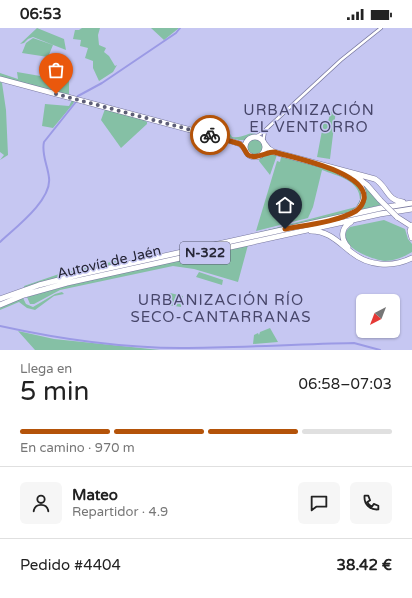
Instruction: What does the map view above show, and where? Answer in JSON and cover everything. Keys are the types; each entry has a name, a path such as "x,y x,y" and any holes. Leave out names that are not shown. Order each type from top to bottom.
{"highway":[{"path":"0,79 239,143 245,148 246,152 252,156 261,155 266,152 274,152 377,180 395,201 412,203"},
{"path":"239,143 255,136 259,137 269,149 274,152"},
{"path":"245,148 245,144 248,139"},
{"path":"261,155 265,149 264,142"},
{"path":"322,165 353,179 362,188 364,196 362,204 355,211 344,216"},
{"path":"346,172 363,181 397,217 412,224 410,233 412,238"},
{"name":"Autovía de Jaén","path":"0,299 39,285 66,278 344,216 412,203"},
{"name":"Autovía de Jaén","path":"0,305 24,295 67,283 367,217 412,209"},
{"path":"367,217 352,222 344,228 343,238 350,249 362,257 381,262 412,257"},
{"path":"295,234 315,231 327,234 356,256 373,263 393,264 412,257"}],"street":[{"path":"255,136 266,129 341,60 381,28"},
{"path":"264,142 263,134 266,129"}],"green space":[{"path":"37,28 64,39 66,50 33,37 20,44"},
{"path":"82,28 100,28 98,35 99,45 106,48 104,52 109,56 115,66 117,65 113,72 99,81 93,68 93,61 85,58 88,48 80,46 81,40 73,39 75,30"},
{"path":"151,28 179,28 164,40"},
{"path":"33,38 53,45 48,57 22,53 26,43"},
{"path":"44,66 69,70 69,95 0,77 0,73 18,79 17,72 46,77"},
{"path":"0,81 2,83 6,110 8,155 0,160 4,155 0,152"},
{"path":"72,100 75,100 73,104 53,128 42,126 45,104 69,106"},
{"path":"105,109 144,120 147,124 121,148 101,120"},
{"path":"332,109 336,110 330,159 317,157 324,120 328,121"},
{"path":"202,123 227,129 232,137 239,137 258,132 245,140 239,140 198,129 196,127 197,126 200,128"},
{"path":"255,138 261,141 264,147 261,153 255,156 249,153 246,147 249,141"},
{"path":"267,154 277,155 270,175 259,161 260,157"},
{"path":"281,157 326,169 350,180 358,186 362,193 361,203 352,211 343,214 256,233 356,207 360,200 359,193 352,183 322,170 313,207 308,218 256,231 277,161 280,162"},
{"path":"356,180 366,187 381,205 360,210 366,198 364,191"},
{"path":"384,220 405,229 408,239 412,244 412,252 402,257 385,261 371,258 349,245 346,239 346,233 350,227"},
{"path":"248,245 238,282 194,269 173,266 60,290 34,304 30,304 27,297 70,285"},
{"path":"124,259 125,262 61,277 24,288 24,286 59,274"},
{"path":"199,272 223,280 222,285 196,277"},
{"path":"62,292 64,294 54,296 35,310 27,308 19,302 0,310 0,308 23,298 26,304 33,307 55,294"},
{"path":"170,293 183,296 181,307 168,305"},
{"path":"270,328 278,342 253,344 254,335 258,333 259,335 260,332"},
{"path":"18,331 54,339 160,350 35,350"}],"waterway":[{"path":"0,242 31,213 45,195 49,178 44,156 44,142 75,103 78,96 102,83 176,33 180,28"},
{"path":"0,326 67,339 158,348 354,343 380,350"}],"way so far":[{"path":"56,94 210,135"}],"district":[{"name":"URBANIZACIÓN EL VENTORRO","path":"309,118"},
{"name":"URBANIZACIÓN RÍO SECO-CANTARRANAS","path":"221,308"}],"route":[{"path":"210,135 240,144 245,148 246,152 250,156 256,157 266,152 274,152 322,165 353,179 362,188 364,200 355,211 344,216 285,229"}]}
